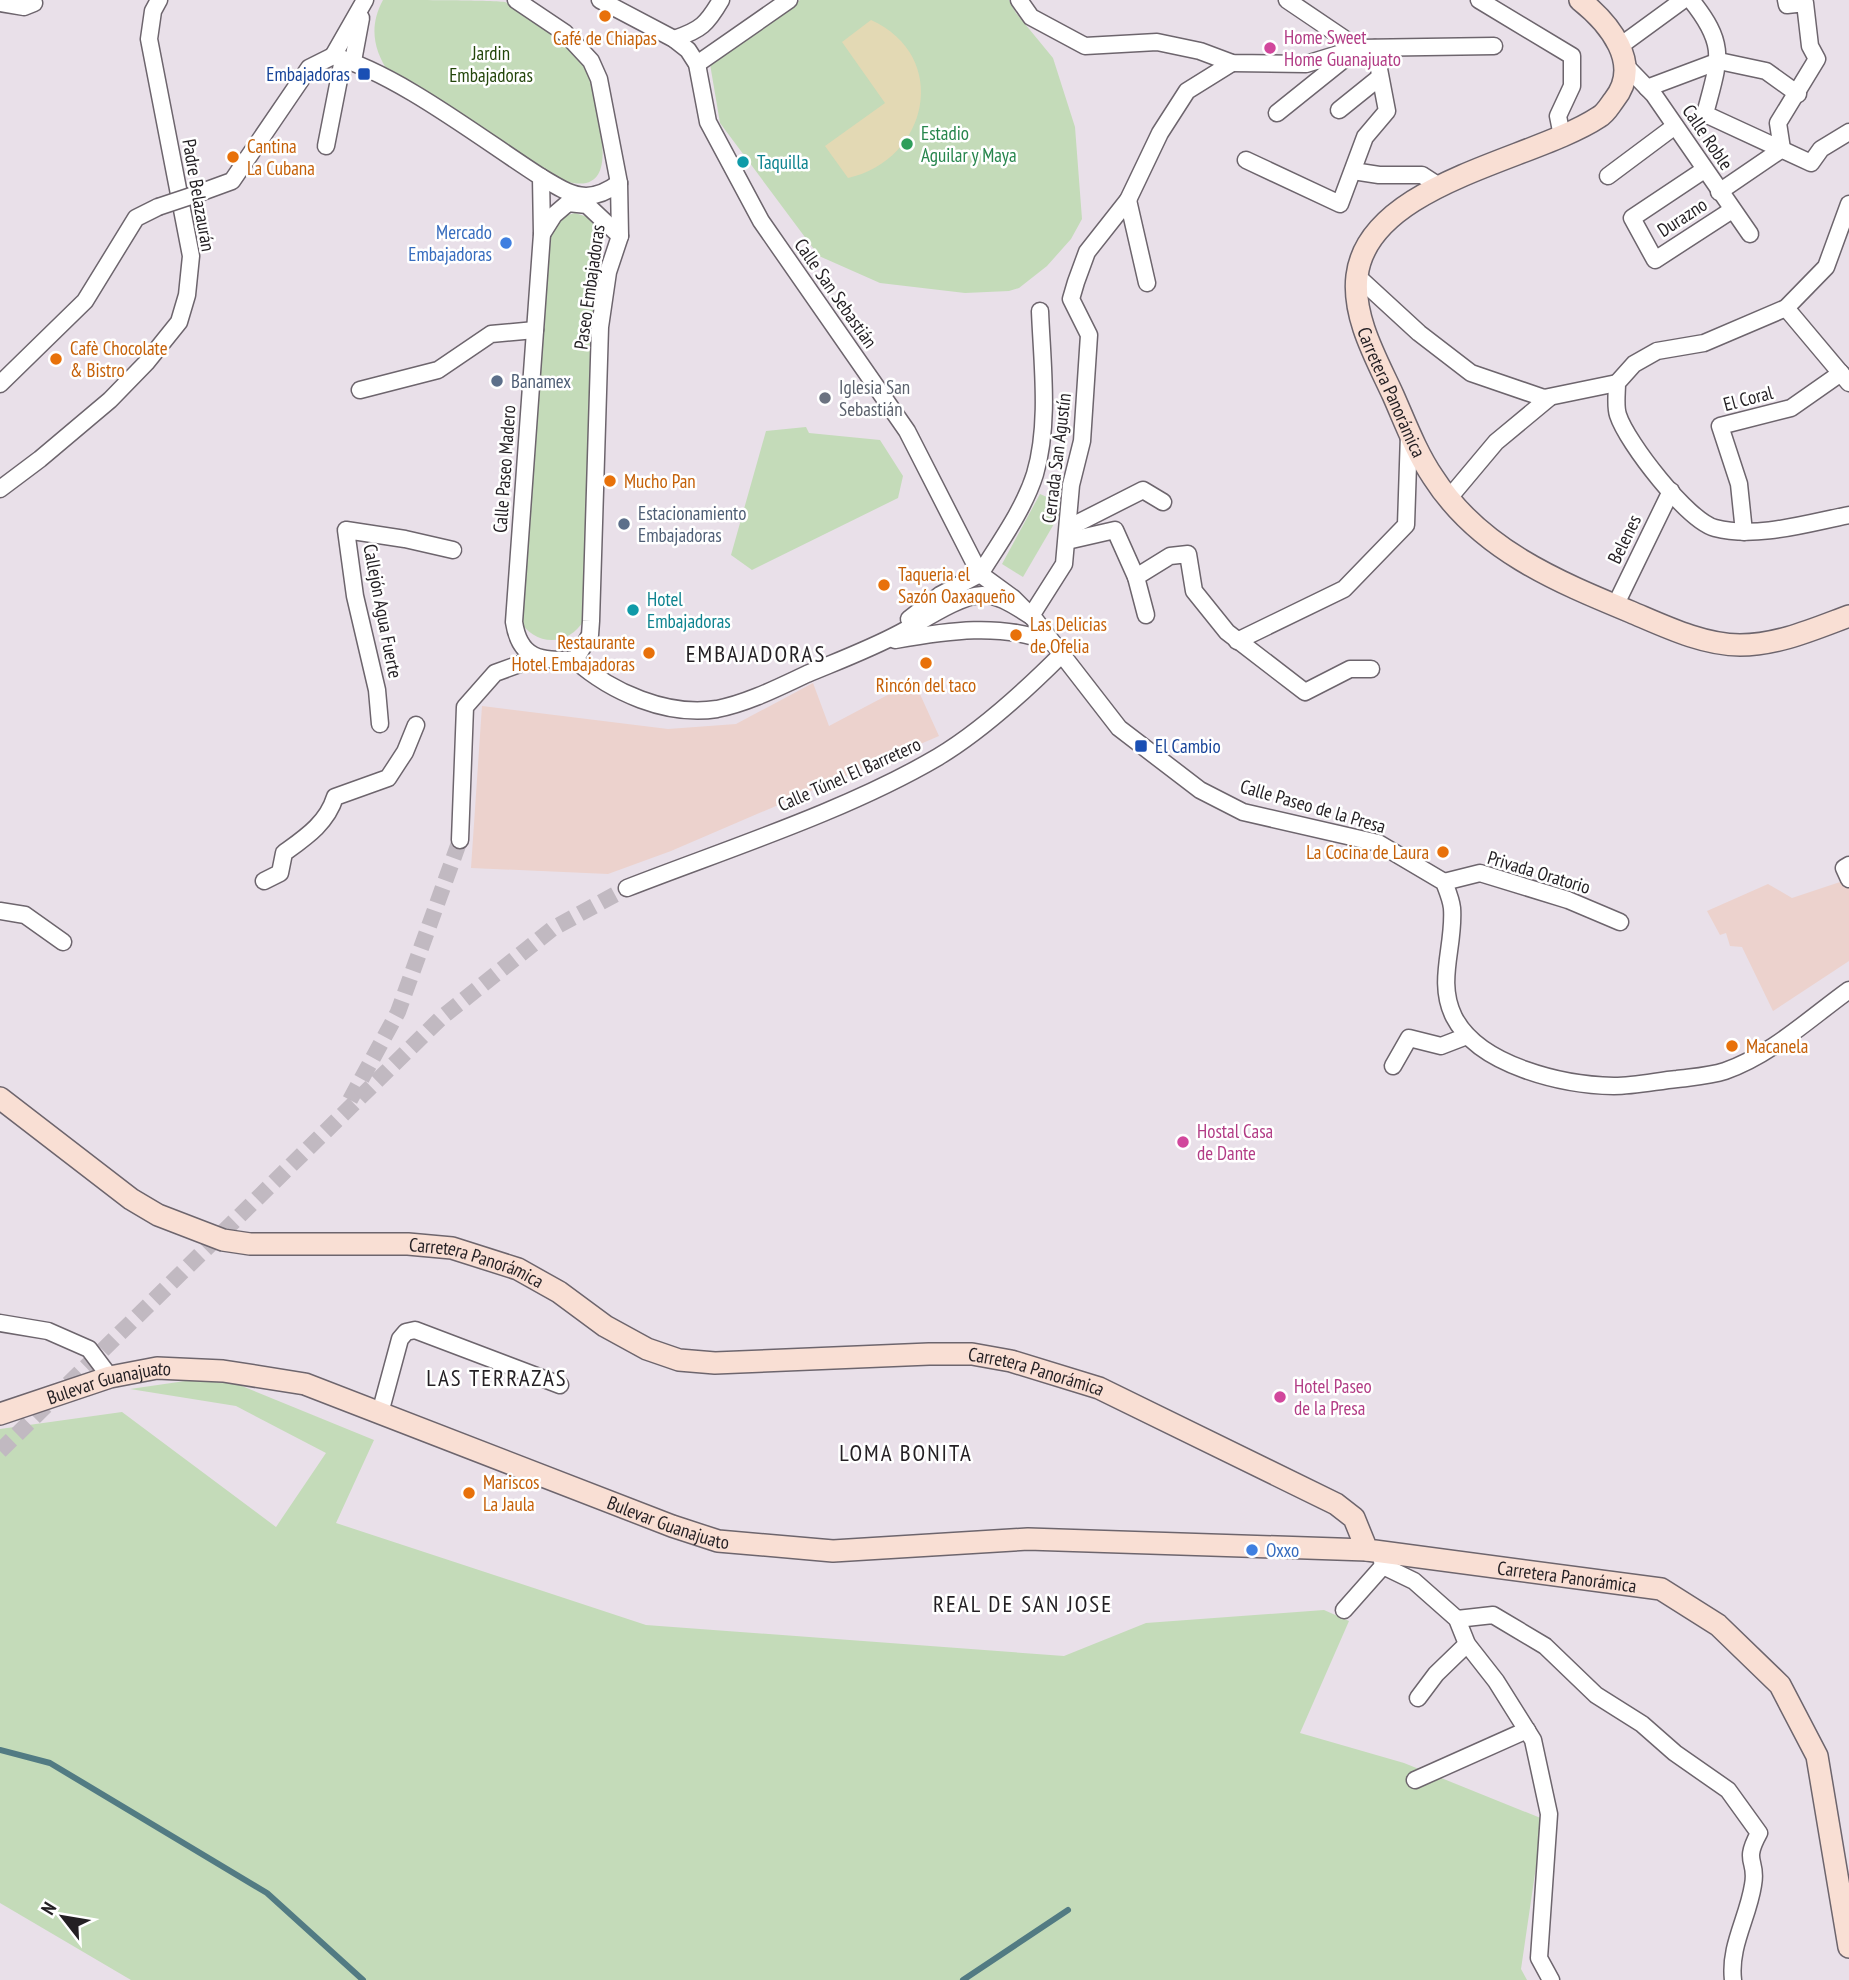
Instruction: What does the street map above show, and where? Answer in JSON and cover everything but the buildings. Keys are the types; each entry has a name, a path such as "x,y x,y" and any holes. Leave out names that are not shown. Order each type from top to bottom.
{"street":[{"name":"Padre Belazaurán","path":"0,489 40,460 110,400 146,363 179,322 187,295 191,256 149,39 153,11 159,0"},
{"path":"326,146 343,59 368,0"},
{"name":"Paseo Embajadoras","path":"516,0 565,33 591,61 599,79 619,183 620,236 608,272 600,327 590,635 575,660"},
{"path":"600,0 674,38 688,50 697,64 789,0"},
{"path":"674,38 697,32 721,0"},
{"path":"1019,0 1031,17 1086,46 1157,42 1200,51 1232,63 1306,64 1367,48 1494,46"},
{"path":"1246,160 1340,204 1366,137 1387,111 1380,77 1367,48 1287,0"},
{"path":"1479,0 1572,56 1572,86 1558,116 1562,136"},
{"path":"1580,0 1600,16 1620,47 1627,67"},
{"path":"1620,47 1683,0"},
{"path":"1691,0 1712,26 1719,61 1704,114 1811,163 1821,149 1849,132"},
{"path":"1782,149 1778,123 1817,59 1810,46 1805,3 1787,5 1786,0"},
{"path":"0,3 24,6 34,3"},
{"path":"1277,113 1367,48"},
{"path":"0,384 85,301 136,218 158,207 232,181 309,68 343,59 408,92 569,194 603,194 619,183"},
{"path":"1647,88 1719,61 1766,71 1798,94"},
{"path":"1147,283 1129,200 1160,133 1187,91 1232,63"},
{"name":"Calle San Sebastián","path":"697,64 708,122 761,221 907,431 980,574"},
{"name":"Carretera Panorámica","path":"1627,67 1621,92 1602,115 1562,136 1439,186 1387,219 1368,246 1357,276 1360,312 1370,344 1432,477 1475,526 1523,563 1615,606 1704,639 1738,645 1778,641 1849,616"},
{"name":"Calle Roble","path":"1627,67 1647,88 1675,126 1750,234"},
{"path":"1339,110 1380,77"},
{"path":"1608,176 1675,126"},
{"path":"1719,192 1782,149"},
{"name":"Durazno","path":"1704,170 1632,218 1655,260 1732,210"},
{"path":"1353,171 1379,175 1422,175 1439,186"},
{"name":"Calle Paseo Madero","path":"536,657 519,642 514,622 542,234 541,177"},
{"name":"Cerrada San Agustín","path":"1031,616 1064,564 1071,485 1082,441 1089,335 1072,299 1087,252 1129,200"},
{"path":"542,234 554,215 568,203 587,205 620,236"},
{"path":"1449,498 1496,442 1549,398 1617,383 1634,364 1657,351 1704,343 1786,308 1826,267 1848,210"},
{"path":"1357,276 1419,333 1471,373 1549,398"},
{"path":"1786,308 1845,378"},
{"name":"Cerrada San Agustín","path":"980,574 1006,531 1035,473 1043,413 1040,311"},
{"path":"360,390 438,370 491,334 535,330"},
{"name":"El Coral","path":"1744,532 1739,484 1720,426 1791,408 1845,378"},
{"path":"1617,383 1617,413 1629,438 1671,491 1713,528 1744,532 1849,514"},
{"path":"1237,641 1344,589 1406,525 1409,431"},
{"path":"1067,534 1143,490 1163,502"},
{"name":"Belenes","path":"1615,606 1671,491"},
{"name":"Callejón Agua Fuerte","path":"380,724 377,690 355,596 346,530 453,550"},
{"path":"1067,534 1115,530 1136,577 1146,615"},
{"path":"1136,577 1170,556 1188,554 1194,591 1227,632 1305,692 1350,669 1371,669"},
{"path":"882,642 940,595 980,574"},
{"name":"Calle Paseo de la Presa","path":"980,574 1013,598 1031,616 1119,728 1200,790 1243,812 1378,843 1444,882"},
{"path":"460,840 465,707 495,673 536,657 548,662 575,660 596,679 623,694 650,703 716,709 771,690 882,642 953,605 981,595 1000,598 1031,616"},
{"path":"882,642 947,631 1024,632 1057,649"},
{"name":"Calle Túnel El Barretero","path":"627,888 827,810 939,757 1033,684 1057,649"},
{"path":"264,881 280,873 284,853 318,827 331,811 335,796 388,778 405,752 416,725"},
{"path":"1849,865 1844,868 1849,879"},
{"name":"Privada Oratorio","path":"1444,882 1479,873 1568,900 1619,922"},
{"path":"1444,882 1452,908 1446,996 1455,1019 1471,1042 1495,1058 1526,1070 1614,1086 1724,1072 1765,1052 1849,990"},
{"path":"0,911 25,915 62,942"},
{"path":"1393,1066 1409,1038 1441,1046 1467,1036"},
{"name":"Carretera Panorámica","path":"0,1098 103,1180 158,1215 223,1240 250,1244 408,1244 452,1248 518,1269 559,1292 615,1332 647,1349 678,1360 715,1363 972,1354 1056,1372 1099,1388 1336,1504 1354,1518 1376,1556 1661,1589 1718,1625 1780,1685 1817,1756 1849,1947"},
{"path":"0,1322 48,1331 89,1349 110,1377"},
{"path":"380,1413 400,1339 406,1332 415,1330 560,1385"},
{"name":"Bulevar Guanajuato","path":"0,1414 110,1377 157,1368 223,1371 305,1384 672,1526 718,1541 779,1549 833,1551 1028,1539 1376,1556"},
{"path":"1344,1610 1376,1556 1414,1581 1457,1619 1467,1644 1496,1681 1533,1740 1549,1814 1539,1958 1551,1980"},
{"path":"1457,1619 1493,1615 1545,1646 1595,1695 1642,1724 1675,1753 1728,1790 1759,1833 1749,1852 1754,1882 1731,1960 1733,1980"},
{"path":"1418,1698 1436,1674 1467,1644"},
{"path":"1415,1780 1527,1730"}],"shaded area":[{"path":"914,681 939,736 671,851 608,874 471,868 482,706 668,729 736,724 813,683 829,726"},
{"path":"1846,880 1849,886 1849,961 1773,1011 1742,947 1730,946 1726,933 1720,935 1707,911 1768,884 1792,898"}],"green space":[{"name":"Jardin Embajadoras","path":"383,0 505,2 526,13 550,31 580,61 591,82 603,156 597,176 580,184 565,181 389,73 379,55 375,37 376,19"},
{"name":"Estadio Aguilar y Maya","path":"800,0 1009,0 1016,13 1053,58 1075,127 1082,219 1071,239 1047,266 1019,288 965,293 880,283 819,256 720,123 710,64"},
{"path":"575,213 591,218 601,233 584,620 569,635 551,640 533,634 518,618 550,234 561,217"},
{"path":"806,427 809,433 880,440 903,476 898,498 752,570 731,555 766,431"},
{"path":"1040,494 1065,505 1023,577 1002,564"},
{"path":"192,1380 237,1384 374,1440 336,1523 646,1625 1064,1656 1146,1623 1324,1610 1349,1621 1300,1733 1404,1763 1543,1819 1521,1969 1527,1980 131,1980 0,1903 0,1429 122,1412 276,1527 326,1453 236,1406 130,1389"}],"sand":[{"path":"871,20 896,36 913,57 920,81 920,106 912,130 897,151 876,168 848,178 825,146 885,103 842,42"}],"waterway":[{"path":"0,1750 50,1763 267,1893 363,1980"},
{"path":"963,1980 1068,1910"}],"tunnel":[{"path":"350,1100 398,1012 460,840"},
{"path":"0,1451 441,1018 552,929 627,888"}],"place":[{"name":"Café de Chiapas","path":"605,16"},
{"name":"Home Sweet Home Guanajuato","path":"1270,48"},
{"name":"Embajadoras","path":"364,74"},
{"name":"Estadio Aguilar y Maya","path":"907,144"},
{"name":"Cantina La Cubana","path":"233,157"},
{"name":"Taquilla","path":"743,162"},
{"name":"Mercado Embajadoras","path":"506,243"},
{"name":"Cafè Chocolate & Bistro","path":"56,359"},
{"name":"Banamex","path":"497,381"},
{"name":"Iglesia San Sebastián","path":"825,398"},
{"name":"Mucho Pan","path":"610,481"},
{"name":"Estacionamiento Embajadoras","path":"624,524"},
{"name":"Taqueria el Sazón Oaxaqueño","path":"884,585"},
{"name":"Hotel Embajadoras","path":"633,610"},
{"name":"Las Delicias de Ofelia","path":"1016,635"},
{"name":"Restaurante Hotel Embajadoras","path":"649,653"},
{"name":"Rincón del taco","path":"926,663"},
{"name":"El Cambio","path":"1141,746"},
{"name":"La Cocina de Laura","path":"1443,852"},
{"name":"Macanela","path":"1732,1046"},
{"name":"Hostal Casa de Dante","path":"1183,1142"},
{"name":"Hotel Paseo de la Presa","path":"1280,1397"},
{"name":"Mariscos La Jaula","path":"469,1493"},
{"name":"Oxxo","path":"1252,1550"}],"district":[{"name":"EMBAJADORAS","path":"756,654"},
{"name":"LAS TERRAZAS","path":"497,1378"},
{"name":"LOMA BONITA","path":"906,1453"},
{"name":"REAL DE SAN JOSE","path":"1023,1604"}]}
